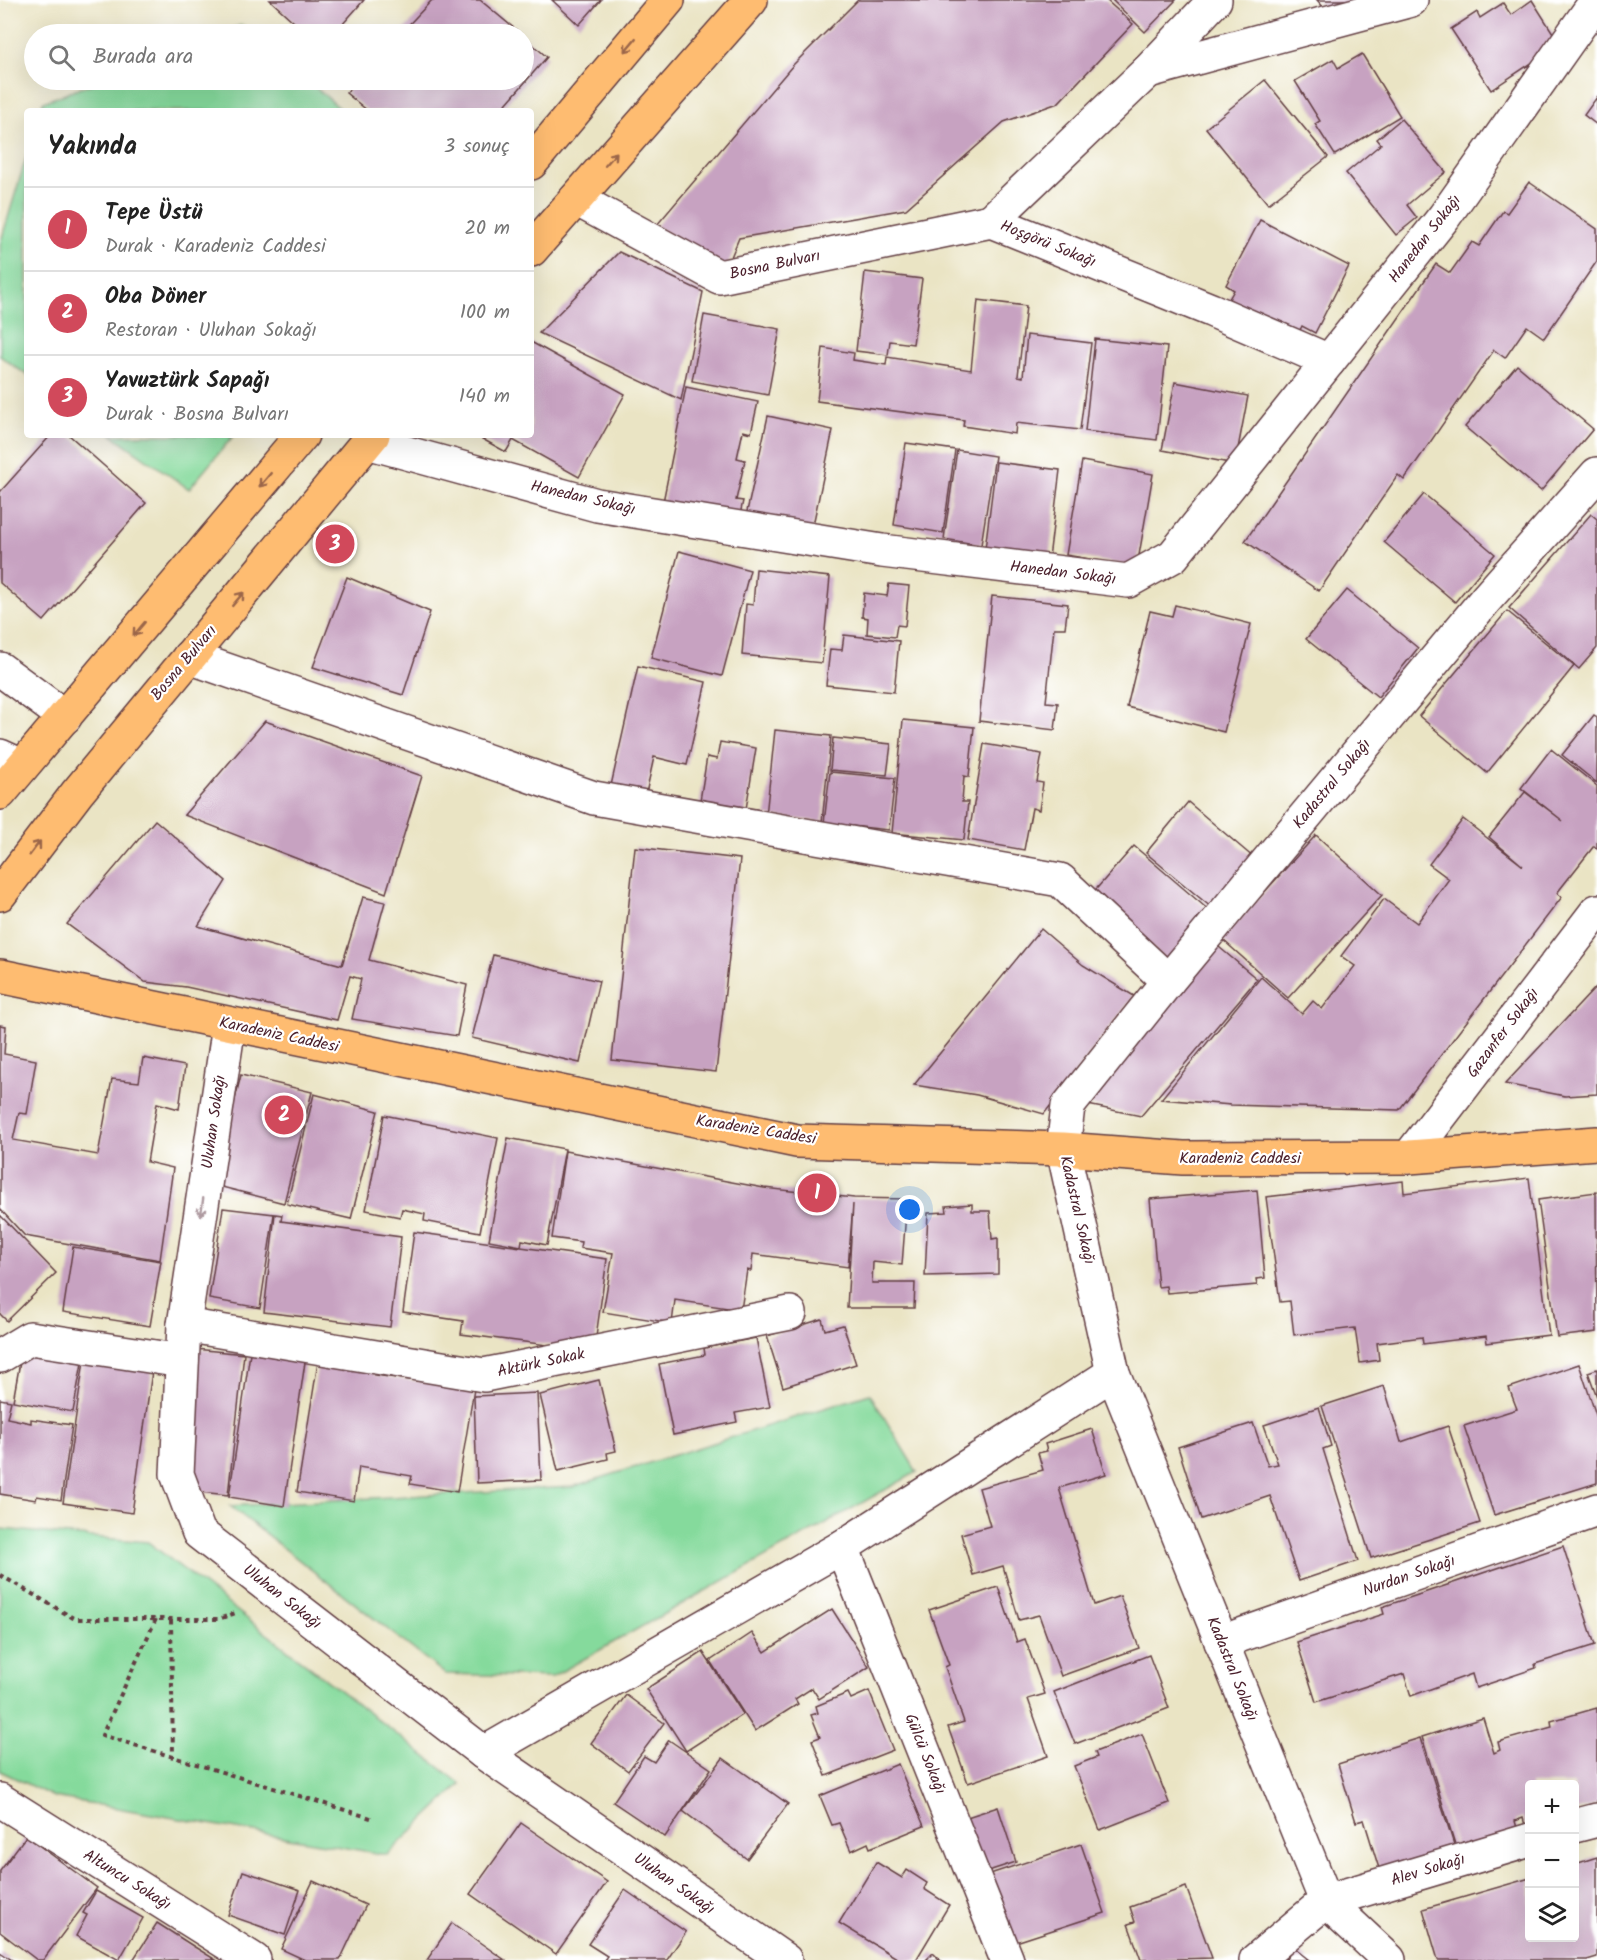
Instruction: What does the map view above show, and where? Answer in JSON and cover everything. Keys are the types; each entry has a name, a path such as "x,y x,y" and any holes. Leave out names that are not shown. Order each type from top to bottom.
{"main road":[{"path":"534,159 668,0"},
{"path":"534,247 751,0"},
{"path":"0,793 11,761 65,717 299,438"},
{"name":"Bosna Bulvarı","path":"0,894 77,793 370,439"},
{"name":"Karadeniz Caddesi","path":"0,976 228,1025 797,1140 1062,1149 1183,1158 1409,1157 1597,1143"}],"street":[{"name":"Hoşgörü Sokağı","path":"1215,0 1148,71 991,221 1211,309 1329,361"},
{"path":"1148,71 1411,0"},
{"name":"Hanedan Sokağı","path":"370,439 597,505 882,550 1128,581 1173,556 1444,217 1597,0"},
{"name":"Bosna Bulvarı","path":"576,199 719,277 991,221"},
{"name":"Kadastral Sokağı","path":"1389,1960 1326,1901 1113,1373 1062,1149 1068,1106 1168,981 1478,608 1597,474"},
{"path":"189,657 594,798 1060,880 1168,981"},
{"path":"0,669 65,717"},
{"path":"0,692 65,717"},
{"name":"Gazanfer Sokağı","path":"1409,1157 1597,911"},
{"name":"Uluhan Sokağı","path":"228,1025 184,1325 182,1361 177,1474 200,1533 484,1753 785,1960"},
{"name":"Aktürk Sokak","path":"184,1325 484,1375 790,1313"},
{"path":"0,1356 30,1338 182,1361"},
{"path":"484,1753 842,1547 1113,1373"},
{"name":"Nurdan Sokağı","path":"1221,1642 1597,1510"},
{"name":"Gülcü Sokağı","path":"842,1547 1007,1960"},
{"name":"Altuncu Sokağı","path":"0,1800 254,1960"},
{"path":"1579,1825 1597,1820"},
{"name":"Alev Sokağı","path":"1326,1901 1525,1841"},
{"path":"1256,1960 1326,1901"}],"path":[{"path":"0,1575 75,1619 219,1620 281,1597"},
{"path":"156,1619 102,1735 374,1819"},
{"path":"171,1620 173,1757"}],"green space":[{"path":"75,90 319,90 340,108 41,108 43,102"},
{"path":"24,165 24,373 0,356 0,244"},
{"path":"116,438 232,438 189,489"},
{"path":"870,1394 917,1472 552,1677 445,1674 230,1506 572,1487"},
{"path":"0,1529 148,1542 461,1784 387,1855 54,1797 0,1771"}],"building":[{"path":"270,0 364,0 343,24 296,24"},
{"path":"432,0 480,0 509,24 409,24"},
{"path":"552,0 601,0 579,25"},
{"path":"858,0 1106,0 1133,24 1058,103 1004,122 906,209 739,238 726,269 656,226 793,65"},
{"path":"1112,0 1176,0 1145,32"},
{"path":"1317,0 1357,0 1335,20"},
{"path":"1532,0 1560,44 1491,90 1451,29 1477,12 1480,18 1503,3 1511,15"},
{"path":"534,46 547,57 534,72"},
{"path":"1362,54 1400,116 1335,155 1315,124 1320,121 1295,81 1333,59 1338,68"},
{"path":"1265,80 1328,157 1268,204 1206,128"},
{"path":"349,90 518,90 503,108 364,108 346,93"},
{"path":"1597,97 1597,125 1584,115"},
{"path":"1401,119 1446,172 1407,205 1417,218 1396,235 1346,173 1381,144 1377,139"},
{"path":"1529,182 1597,229 1597,261 1544,338 1527,326 1505,358 1494,350 1404,480 1398,475 1319,591 1245,541 1436,264 1450,273 1472,242 1479,246 1503,211 1507,213"},
{"path":"1260,220 1349,266 1315,333 1302,326 1297,336 1229,299 1234,290 1226,285"},
{"path":"619,252 703,292 681,400 539,333"},
{"path":"865,272 922,279 913,344 890,341 888,355 856,351"},
{"path":"978,300 1026,306 1018,376 1023,377 1027,335 1091,343 1080,430 1016,423 1015,434 963,426 964,420 817,401 823,348 854,353 853,360 886,365 887,357 971,370"},
{"path":"704,315 780,329 768,395 692,381"},
{"path":"1095,339 1167,347 1157,440 1085,431"},
{"path":"534,344 625,394 579,477 513,440 506,452 480,438 534,438"},
{"path":"1517,365 1593,429 1541,491 1465,427"},
{"path":"1175,382 1248,396 1235,464 1162,450"},
{"path":"686,387 758,402 751,433 743,431 737,458 745,460 736,500 743,501 738,524 662,507"},
{"path":"768,416 833,430 812,530 746,516"},
{"path":"48,438 72,438 146,503 44,621 0,583 0,492"},
{"path":"906,443 955,450 943,533 894,525"},
{"path":"957,450 995,456 981,545 944,539"},
{"path":"1082,461 1153,474 1137,567 1066,555"},
{"path":"996,462 1060,470 1049,558 985,549"},
{"path":"1424,494 1495,554 1455,602 1384,542"},
{"path":"1591,514 1597,519 1597,648 1579,669 1509,608"},
{"path":"679,551 750,570 722,676 651,658"},
{"path":"756,569 830,577 822,663 742,655 746,604 753,605"},
{"path":"347,577 430,612 403,695 313,667"},
{"path":"889,584 909,586 905,626 897,625 895,637 867,634 868,618 862,617 864,593 887,596"},
{"path":"1347,590 1418,648 1378,697 1306,639"},
{"path":"992,596 1068,604 1065,628 1054,628 1046,702 1058,703 1055,730 979,721"},
{"path":"1175,605 1251,624 1224,732 1127,707 1150,611 1172,616"},
{"path":"1507,611 1574,666 1487,773 1419,716"},
{"path":"844,635 899,641 894,692 826,685 830,649 842,650"},
{"path":"638,666 706,682 687,765 654,757 645,798 610,790"},
{"path":"1594,715 1597,717 1597,783 1562,755"},
{"path":"903,720 974,727 969,777 964,776 962,802 968,802 964,840 892,833"},
{"path":"265,721 422,776 386,893 184,815"},
{"path":"775,730 831,736 822,822 766,816"},
{"path":"833,738 891,744 887,775 830,770"},
{"path":"720,742 756,748 745,815 699,807 707,757 717,759"},
{"path":"984,744 1042,754 1037,782 1043,783 1039,810 1032,808 1024,850 968,840"},
{"path":"1551,749 1597,786 1597,849 1594,846 1557,893 1562,897 1399,1110 1231,1105 1161,1099 1261,977 1302,1014 1313,1001 1322,1009 1355,966 1341,956 1384,899 1417,923 1449,879 1429,864 1463,819 1523,866 1489,837 1525,792 1563,821 1521,788"},
{"path":"830,772 895,778 889,830 824,823"},
{"path":"1188,802 1254,858 1212,908 1146,853"},
{"path":"155,820 226,881 198,926 342,965 363,897 385,902 369,960 467,985 457,1036 352,1019 361,979 350,976 337,1020 186,987 145,982 67,924"},
{"path":"1316,835 1382,895 1288,998 1222,939"},
{"path":"1134,846 1211,912 1168,962 1091,895"},
{"path":"635,847 740,859 716,1072 612,1060"},
{"path":"1041,929 1083,965 1134,996 1044,1114 977,1095 914,1085"},
{"path":"1213,942 1257,979 1141,1116 1083,1104"},
{"path":"493,955 599,981 580,1063 472,1038"},
{"path":"1597,986 1597,1094 1565,1096 1505,1084"},
{"path":"0,1025 6,1026 4,1054 36,1060 27,1114 19,1113 13,1140 98,1155 112,1079 139,1082 143,1058 185,1066 179,1109 157,1103 147,1162 173,1168 160,1260 25,1236 0,1209"},
{"path":"241,1075 312,1092 284,1203 214,1185"},
{"path":"314,1094 378,1111 351,1219 287,1204"},
{"path":"384,1115 498,1138 480,1232 424,1221 425,1214 402,1209 400,1217 366,1210"},
{"path":"508,1138 565,1149 547,1245 522,1240 521,1246 489,1240"},
{"path":"565,1151 764,1188 854,1198 907,1199 902,1265 873,1262 872,1283 915,1283 914,1308 847,1308 853,1204 848,1267 753,1254 751,1271 747,1270 741,1310 675,1300 672,1323 603,1312 613,1253 580,1248 581,1242 552,1238"},
{"path":"1529,1178 1549,1335 1487,1343 1486,1336 1423,1344 1422,1337 1377,1343 1379,1360 1360,1363 1355,1328 1294,1335 1290,1301 1280,1302 1266,1197 1403,1181 1404,1193"},
{"path":"1257,1190 1265,1278 1256,1279 1257,1285 1167,1293 1166,1286 1158,1287 1150,1199"},
{"path":"1596,1192 1597,1332 1557,1337 1538,1200"},
{"path":"972,1204 972,1211 990,1211 992,1239 998,1238 998,1274 925,1276 928,1213 947,1212 946,1206"},
{"path":"223,1208 274,1214 260,1308 209,1299"},
{"path":"275,1214 282,1215 281,1221 401,1237 390,1327 264,1312"},
{"path":"0,1215 56,1273 7,1321 0,1314"},
{"path":"414,1232 607,1259 594,1351 461,1334 463,1321 403,1312"},
{"path":"73,1247 161,1261 150,1326 63,1312"},
{"path":"822,1319 825,1330 843,1325 856,1364 783,1387 767,1336"},
{"path":"756,1338 770,1407 735,1413 737,1422 673,1435 659,1364 705,1355 704,1348"},
{"path":"195,1349 244,1354 228,1495 191,1491"},
{"path":"22,1351 82,1363 73,1412 13,1401"},
{"path":"250,1353 305,1362 284,1506 229,1497"},
{"path":"85,1354 153,1364 132,1513 63,1503"},
{"path":"318,1362 375,1372 374,1375 474,1389 457,1492 410,1484 412,1476 359,1467 354,1501 297,1492"},
{"path":"1579,1364 1597,1418 1597,1483 1494,1515 1464,1426 1517,1409 1509,1388"},
{"path":"1597,1369 1597,1397 1588,1372"},
{"path":"599,1380 616,1451 607,1453 608,1459 558,1471 540,1395"},
{"path":"1384,1386 1401,1442 1448,1426 1480,1523 1371,1558 1322,1406"},
{"path":"537,1393 541,1480 477,1483 474,1396"},
{"path":"0,1399 11,1401 7,1418 31,1423 31,1419 72,1425 61,1500 37,1496 36,1500 0,1494"},
{"path":"1319,1407 1331,1446 1323,1449 1358,1561 1299,1581 1270,1496 1201,1519 1178,1447 1253,1423 1268,1466 1278,1464 1264,1425"},
{"path":"1092,1429 1106,1474 1059,1488 1094,1605 1120,1596 1139,1648 1061,1676 1039,1615 1019,1620 1003,1566 973,1575 961,1534 990,1526 979,1488 1043,1470 1038,1453 1047,1451 1045,1444"},
{"path":"1563,1546 1595,1645 1535,1664 1536,1668 1476,1688 1472,1674 1411,1696 1404,1674 1316,1702 1297,1642 1384,1614 1382,1607"},
{"path":"998,1587 1017,1642 1025,1639 1045,1694 1028,1699 1048,1756 968,1783 948,1727 964,1722 945,1667 949,1665 929,1610"},
{"path":"832,1609 869,1667 819,1699 812,1688 795,1699 798,1704 755,1731 710,1661 752,1633 765,1652"},
{"path":"703,1652 743,1714 686,1751 646,1689"},
{"path":"1149,1655 1169,1708 1075,1744 1054,1692"},
{"path":"869,1691 893,1750 826,1776 812,1740 820,1737 811,1715 818,1713 816,1706 848,1693 851,1699"},
{"path":"626,1695 664,1723 628,1771 591,1743"},
{"path":"1597,1708 1597,1804 1579,1810 1579,1780 1525,1780 1525,1825 1523,1818 1515,1821 1519,1835 1458,1854 1422,1737 1483,1718 1494,1753 1500,1750 1498,1742 1552,1727 1551,1721"},
{"path":"1142,1734 1169,1803 1100,1830 1074,1766 1097,1757 1095,1752"},
{"path":"1420,1738 1456,1851 1381,1875 1364,1820 1356,1822 1338,1764"},
{"path":"669,1740 711,1769 665,1837 613,1802 644,1756 654,1762"},
{"path":"723,1758 788,1804 747,1859 683,1811"},
{"path":"898,1764 924,1826 870,1848 868,1843 851,1851 839,1823 832,1825 820,1796"},
{"path":"998,1807 1016,1862 979,1874 961,1819"},
{"path":"521,1823 607,1882 556,1954 470,1894"},
{"path":"26,1836 97,1888 43,1960 37,1960 0,1932 0,1871"},
{"path":"1081,1844 1105,1913 1013,1943 990,1874"},
{"path":"1597,1857 1597,1957 1587,1960 1438,1960 1423,1909 1525,1879 1525,1942 1579,1942 1579,1863"},
{"path":"876,1862 902,1878 907,1870 927,1883 924,1889 949,1905 916,1960 900,1960 839,1923"},
{"path":"243,1871 300,1890 285,1935 228,1915"},
{"path":"313,1881 366,1905 340,1960 305,1960 281,1949"},
{"path":"1186,1887 1212,1958 1141,1960 1128,1924 1135,1922 1130,1907"},
{"path":"625,1890 686,1932 667,1960 604,1960 607,1956 588,1944"},
{"path":"96,1891 143,1918 119,1960 76,1936 87,1915 83,1913"},
{"path":"157,1923 193,1946 216,1960 133,1960"},
{"path":"452,1923 492,1951 505,1960 427,1960"},
{"path":"1294,1948 1309,1960 1285,1960"},
{"path":"0,1952 12,1960 0,1960"},
{"path":"933,1953 940,1960 926,1960"}],"place":[{"name":"Yavuztürk Sapağı","path":"335,544"},
{"name":"Oba Döner","path":"284,1115"},
{"name":"Tepe Üstü","path":"817,1193"}]}
